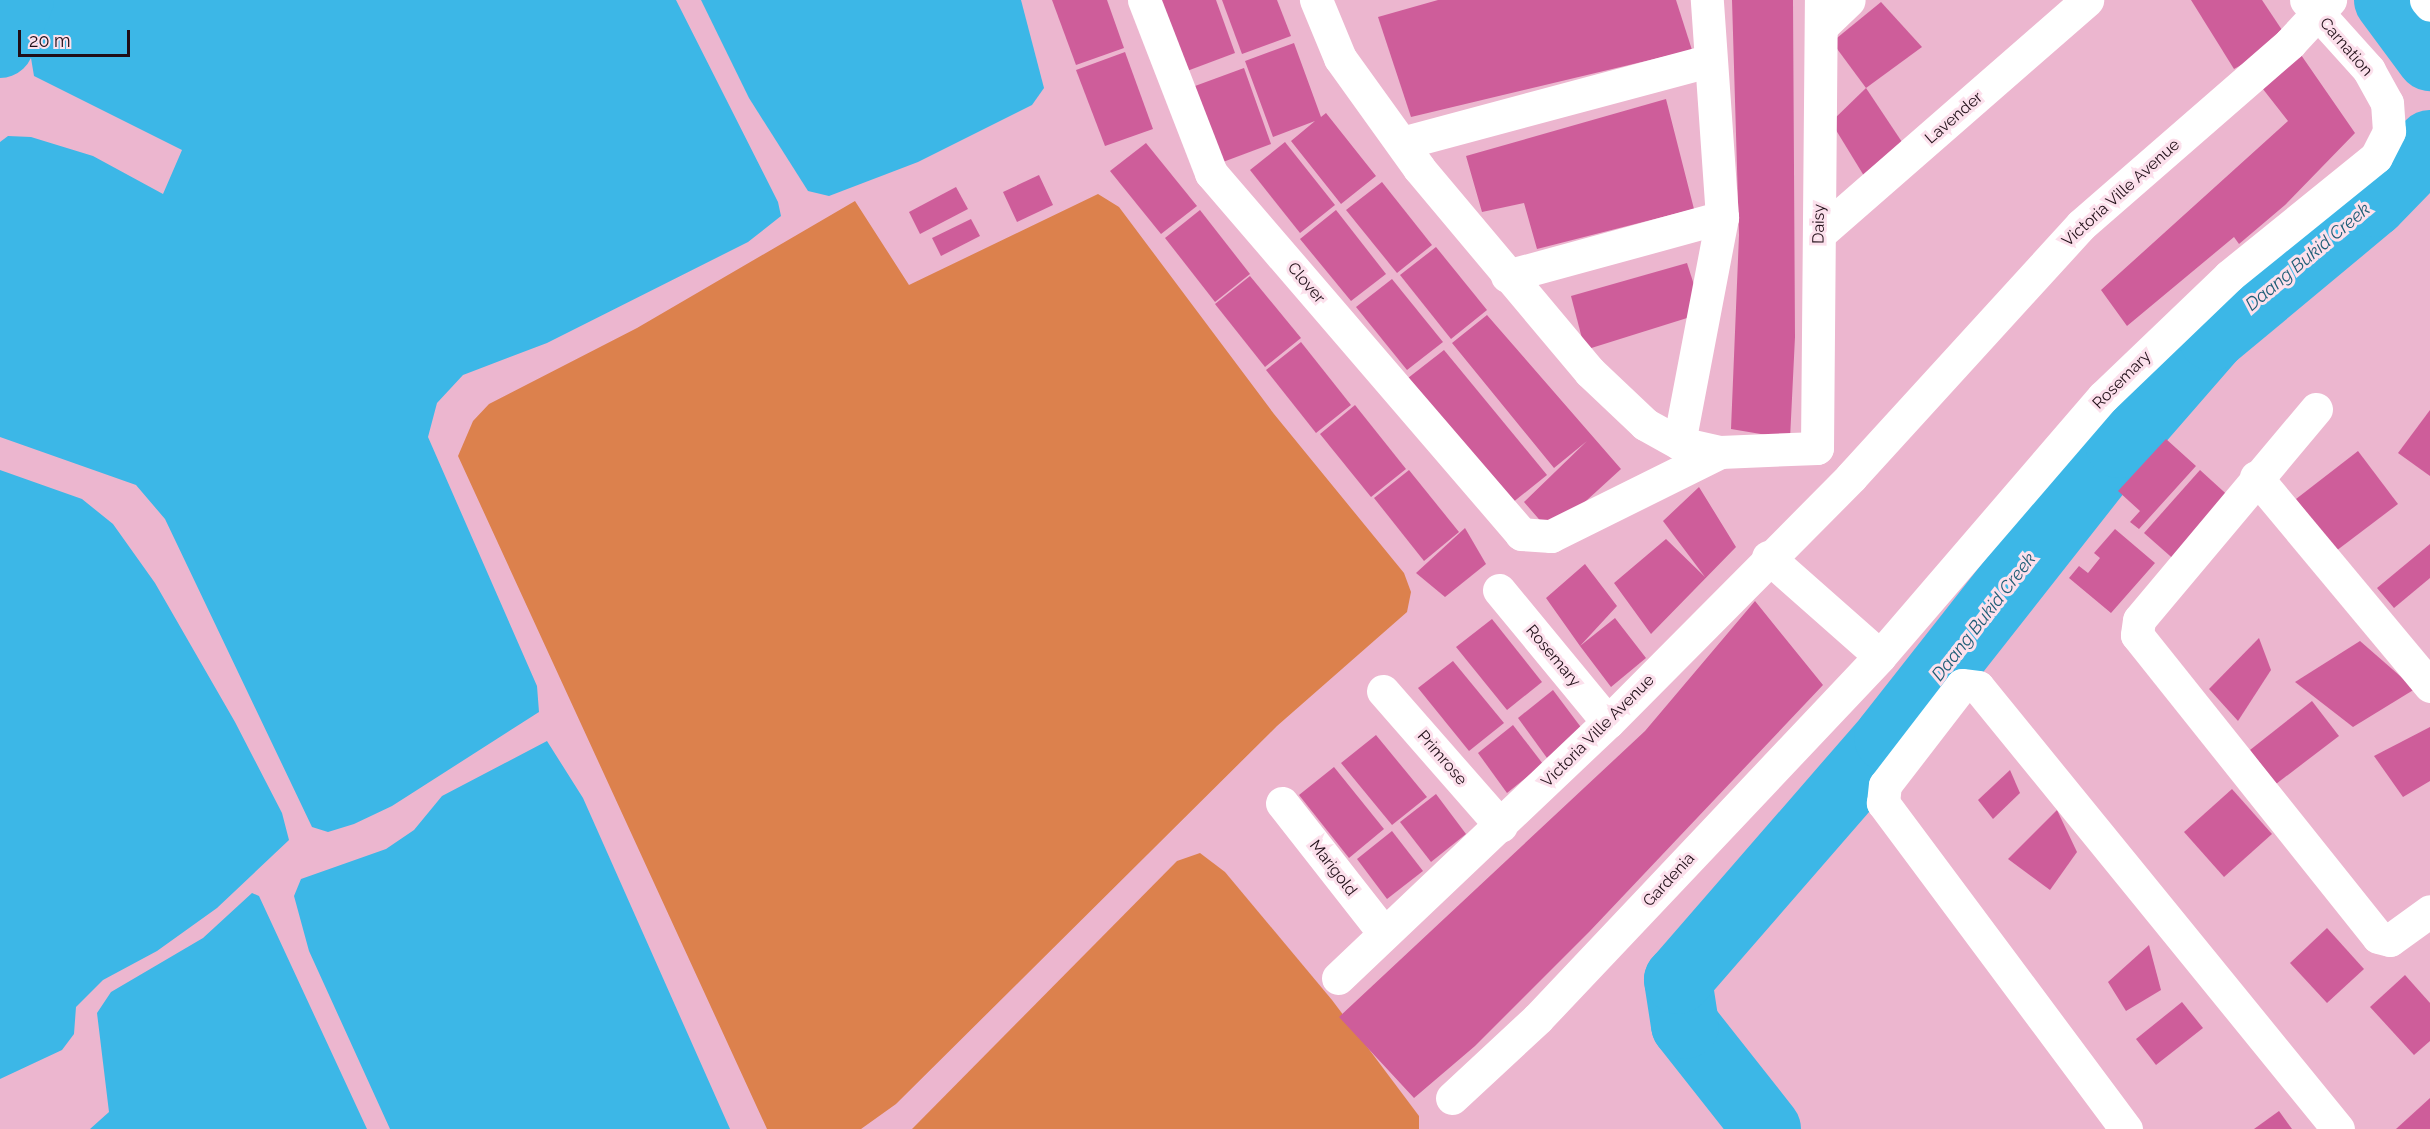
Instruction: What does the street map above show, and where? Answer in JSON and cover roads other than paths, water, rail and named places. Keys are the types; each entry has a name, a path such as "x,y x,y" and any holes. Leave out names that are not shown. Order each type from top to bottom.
{"street":[{"name":"Clover","path":"1144,0 1211,173 1521,534 1551,536 1720,452"},
{"path":"1679,443 1722,217 1707,61 1707,0"},
{"path":"1821,13 1849,0"},
{"name":"Lavender","path":"1819,234 2087,0"},
{"path":"2426,0 2430,5"},
{"path":"1318,1 1340,58 1402,143 1507,276 1590,372 1645,424 1679,443 1720,452 1817,448 1851,477"},
{"name":"Carnation","path":"2320,4 2369,70 2387,103 2389,131"},
{"name":"Victoria Ville Avenue","path":"1338,978 1501,826 1608,722 1768,557 1851,477 2081,225 2320,4"},
{"name":"Daisy","path":"1817,448 1821,13"},
{"path":"1402,143 1707,61"},
{"name":"Rosemary","path":"1880,656 2103,397 2229,276 2376,157 2389,131"},
{"path":"1507,276 1722,217"},
{"path":"2316,409 2256,477 2139,621 2137,635 2378,937 2390,940 2430,911"},
{"path":"2256,477 2430,686"},
{"path":"1768,557 1880,656"},
{"name":"Rosemary","path":"1498,590 1608,722"},
{"name":"Gardenia","path":"1452,1098 1538,1018 1880,656"},
{"path":"2126,1129 1883,803 1885,785 1962,685 1978,687 2338,1129"},
{"name":"Primrose","path":"1383,691 1501,826"},
{"name":"Marigold","path":"1282,803 1384,933"}],"water":[{"path":"48,0 676,0 778,202 781,216 748,242 547,343 463,375 437,403 428,437 537,686 539,712 392,806 354,824 328,832 312,827 165,519 136,485 0,437 0,142 8,136 31,137 93,156 163,194 182,150 34,76 30,52"},
{"path":"701,0 1021,0 1044,88 1032,105 918,162 829,196 808,191 749,98"},
{"path":"0,470 82,499 113,524 155,583 235,722 282,813 289,840 217,908 157,951 103,980 76,1007 74,1034 62,1050 0,1079"},
{"path":"547,741 583,798 730,1129 390,1129 309,951 294,896 301,879 386,849 414,830 442,796"},
{"path":"252,893 259,896 367,1129 90,1129 109,1112 97,1013 111,992 203,938"}],"waterway":[{"name":"Daang Bukid Creek","path":"0,44 20,0"},
{"name":"Daang Bukid Creek","path":"2388,0 2430,57"},
{"name":"Daang Bukid Creek","path":"1767,1129 1685,1025 1678,980 1888,738 2119,444 2212,337 2373,203 2430,144"}]}
